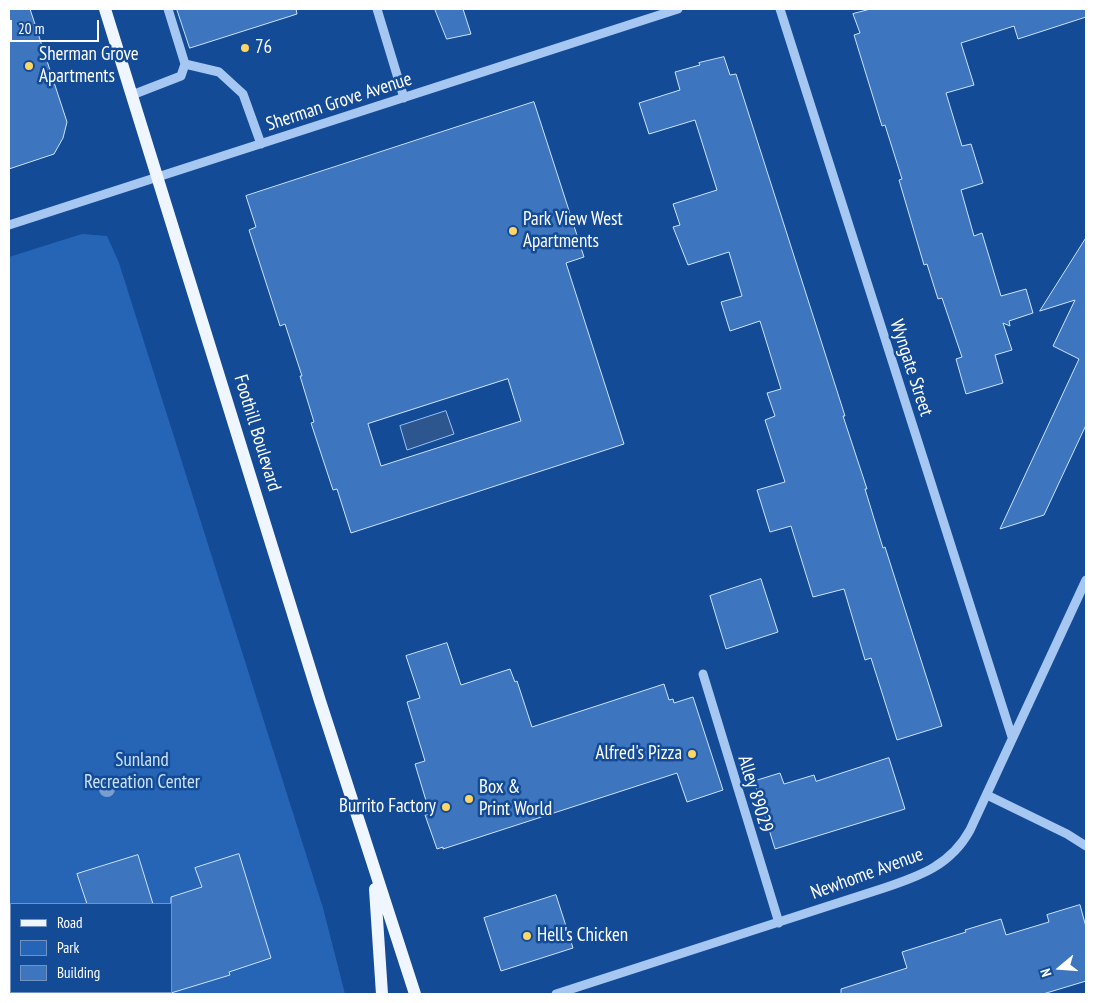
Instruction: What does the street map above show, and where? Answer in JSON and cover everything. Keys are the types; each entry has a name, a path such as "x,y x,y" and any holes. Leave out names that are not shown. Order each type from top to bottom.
{"main road":[{"name":"Foothill Boulevard","path":"105,9 317,692 415,994"},
{"name":"Foothill Boulevard","path":"374,869 382,994"}],"street":[{"path":"132,95 181,76 185,64 168,9"},
{"path":"377,9 404,98"},
{"name":"Sherman Grove Avenue","path":"9,225 678,9"},
{"name":"Wyngate Street","path":"780,9 1012,737"},
{"path":"185,64 219,72 243,94 261,144"},
{"name":"Newhome Avenue","path":"556,994 909,880 948,858 963,844 988,795 1012,737 1086,580"},
{"name":"Alley 89029","path":"703,674 779,923"},
{"path":"988,795 1067,834 1086,846"}],"green space":[{"name":"Sunland Recreation Center","path":"82,234 107,236 119,263 323,908 345,994 9,994 9,257"}],"shaded area":[{"path":"446,411 454,434 407,450 400,426"}],"building":[{"name":"Sherman Grove Apartments","path":"9,9 30,9 67,122 63,138 54,154 9,169"},
{"path":"177,9 296,9 297,14 190,48"},
{"path":"435,9 463,9 471,34 447,39"},
{"path":"871,9 1086,9 1086,17 1018,39 1014,26 961,43 974,85 946,93 962,146 971,144 983,183 961,190 974,236 982,233 1001,296 1026,289 1033,313 1009,321 1010,326 1003,323 1012,350 995,355 1003,383 966,394 956,359 962,357 942,298 938,299 927,264 924,265 899,180 902,179 885,125 882,126 854,35 860,33 853,14"},
{"path":"724,57 730,75 736,74 845,416 843,416 867,489 865,489 883,548 885,547 942,726 897,740 871,658 865,660 844,589 813,597 791,526 770,532 757,490 785,482 765,420 775,416 767,393 781,389 760,321 730,331 721,302 742,296 729,252 688,265 673,227 680,225 673,204 717,190 695,120 649,134 639,103 680,90 675,72 700,65 699,63"},
{"path":"534,102 584,257 566,263 624,444 351,533 337,489 333,490 311,423 314,422 300,376 302,376 285,324 280,326 249,230 256,227 246,196","holes":["508,379 521,421 381,466 368,424"]},
{"path":"1086,238 1086,425 1044,515 1000,529 1079,359 1053,346 1075,300 1040,311"},
{"path":"761,579 778,632 726,649 710,596"},
{"path":"447,643 461,685 510,669 515,682 517,681 532,727 664,684 669,700 673,699 674,703 693,697 723,790 687,802 677,773 443,849 443,847 437,849 425,815 430,814 415,764 425,761 407,702 420,698 406,656"},
{"path":"889,758 905,809 775,849 754,781 780,773 784,784 814,775 816,781"},
{"path":"239,854 271,958 229,972 230,975 172,993 171,897 202,887 195,868"},
{"path":"138,855 153,903 87,903 77,874"},
{"path":"556,895 573,948 501,971 484,918"},
{"path":"1080,905 1086,927 1086,981 1043,994 841,994 841,989 907,968 902,952 1001,919 1006,935 1049,922 1047,915"}],"place":[{"name":"76","path":"245,48"},
{"name":"Sherman Grove Apartments","path":"29,66"},
{"name":"Park View West Apartments","path":"513,231"},
{"name":"Alfred's Pizza","path":"692,754"},
{"name":"Box & Print World","path":"469,799"},
{"name":"Burrito Factory","path":"446,807"},
{"name":"Hell's Chicken","path":"527,936"}]}
